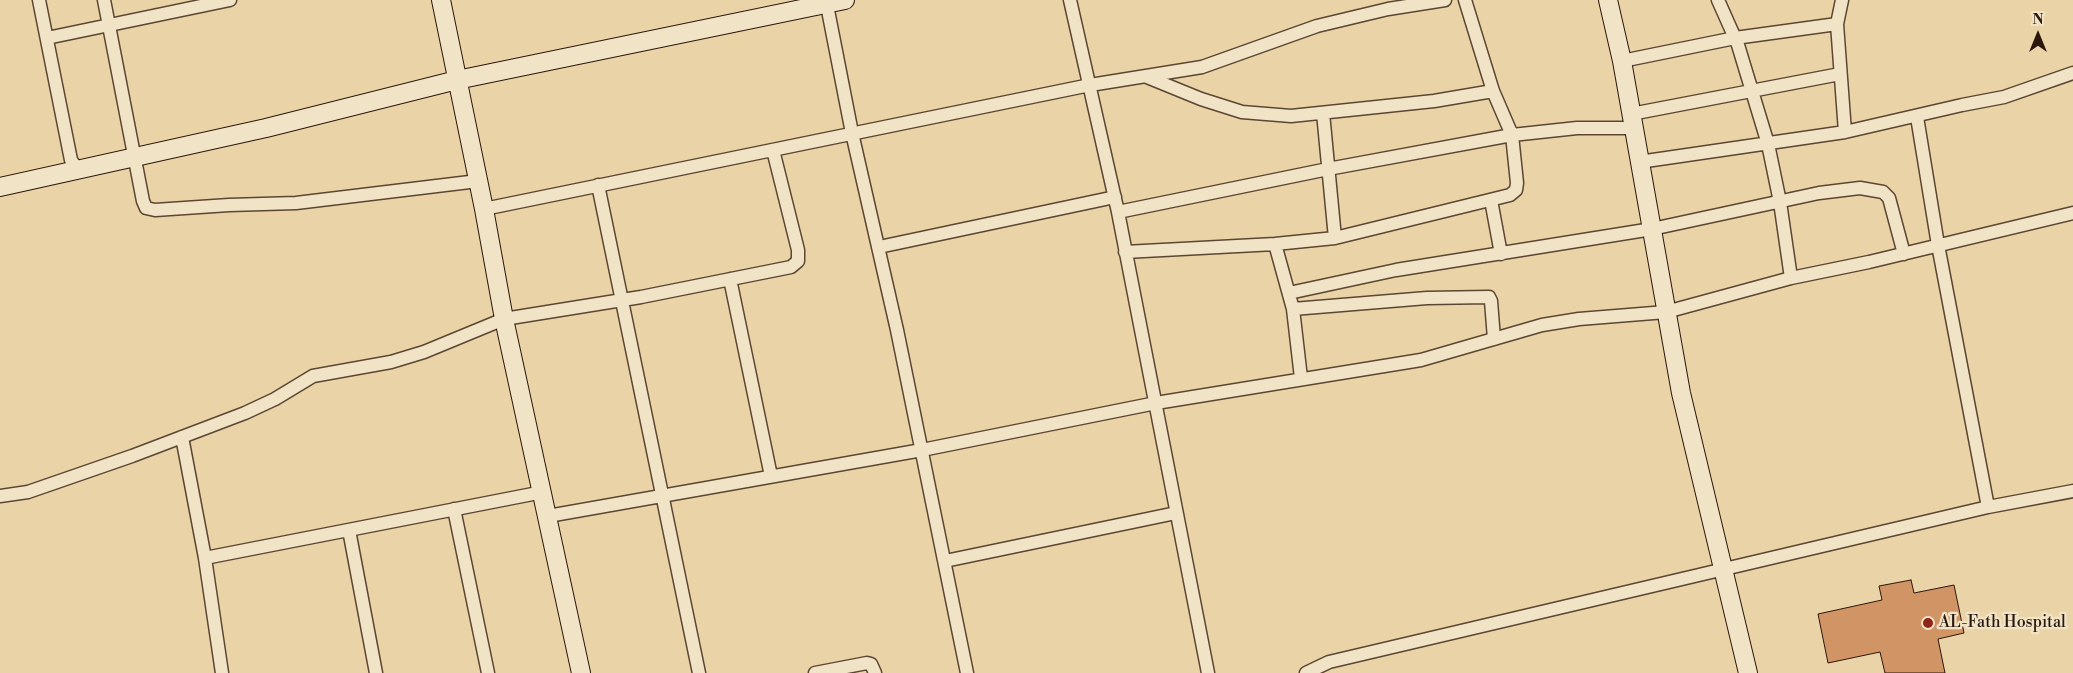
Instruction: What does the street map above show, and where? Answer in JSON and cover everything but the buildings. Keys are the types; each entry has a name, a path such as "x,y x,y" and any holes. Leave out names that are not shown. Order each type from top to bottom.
{"street":[{"path":"38,0 70,160 76,167 84,169"},
{"path":"104,0 143,201 146,208 154,210 229,205 296,204 478,181"},
{"path":"441,0 484,209 504,319 581,673"},
{"path":"0,187 266,128 457,80 844,0"},
{"path":"1070,0 1115,197 1208,673"},
{"path":"484,209 1090,85 1210,65 1317,26 1388,9 1445,0"},
{"path":"1125,252 1275,244 1335,238 1510,195 1516,190 1518,183 1512,135 1493,91 1465,0"},
{"path":"1608,0 1622,61 1681,394 1748,673"},
{"path":"1718,0 1735,38 1768,144 1780,202 1791,278"},
{"path":"1842,0 1836,24 1845,132"},
{"path":"47,38 222,1"},
{"path":"827,2 852,133 879,247 967,673"},
{"path":"1622,61 1735,38 1836,24"},
{"path":"1639,162 1845,132 2004,97 2073,73"},
{"path":"1118,212 1328,169 1512,135 1633,121 1752,92 1840,74"},
{"path":"1145,76 1201,100 1242,112 1291,116 1434,101 1493,91"},
{"path":"1322,113 1335,238"},
{"path":"1917,117 1938,246 1988,507"},
{"path":"0,496 28,492 245,413 275,399 313,376 391,362 424,352 504,319 621,300 790,268 798,261 798,250 773,150"},
{"path":"598,185 699,673"},
{"path":"1288,293 1396,270 1652,229 1838,190 1860,188 1883,192 1889,198 1904,254"},
{"path":"879,247 1115,197"},
{"path":"1491,200 1502,254"},
{"path":"548,516 922,450 1156,403 1421,360 1542,324 1666,312 1791,278 1904,254 2073,213"},
{"path":"1275,244 1293,309 1301,378"},
{"path":"730,279 771,476"},
{"path":"1293,309 1427,298 1489,297 1491,301 1494,339"},
{"path":"182,437 205,558 222,673"},
{"path":"1306,673 1722,569 1988,507 2073,491"},
{"path":"205,558 543,492"},
{"path":"454,509 488,673"},
{"path":"945,562 1176,513"},
{"path":"349,530 376,673"},
{"path":"815,673 867,663 871,664 875,673"}],"place":[{"name":"AL-Fath Hospital","path":"1928,623"}]}
